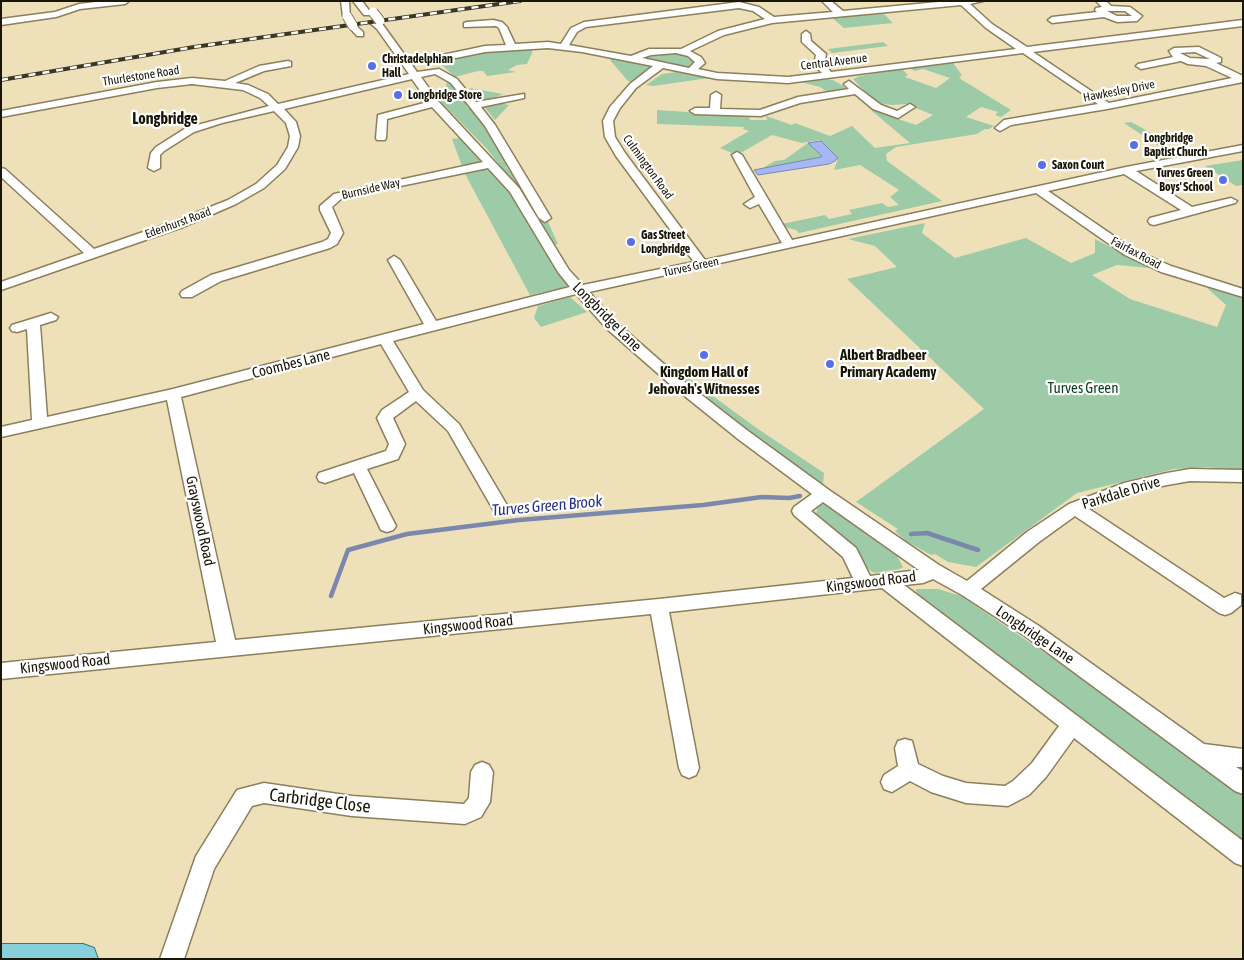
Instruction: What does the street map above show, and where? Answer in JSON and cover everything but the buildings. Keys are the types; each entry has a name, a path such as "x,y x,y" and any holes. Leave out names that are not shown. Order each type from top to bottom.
{"main road":[{"path":"1,959 83,959"}],"street":[{"path":"1,22 56,14 87,3 125,1"},
{"path":"345,1 347,16 360,34"},
{"name":"Longbridge Lane","path":"357,1 437,80"},
{"name":"Longbridge Lane","path":"365,1 370,13"},
{"path":"826,1 841,14"},
{"path":"683,51 720,33 772,20 979,1"},
{"path":"1100,1 1107,11"},
{"path":"963,2 989,26 1107,106"},
{"path":"564,46 574,30 584,25 728,5 756,9 772,20"},
{"path":"1052,20 1127,9 1138,16 1128,19 1155,34 1182,54 1193,63 1208,63 1218,60 1202,50 1182,54 1141,66"},
{"name":"Central Avenue","path":"418,61 511,46 564,46 736,79 769,80 834,75 1243,23"},
{"path":"468,25 499,24 503,27 511,46"},
{"path":"806,34 808,42 821,54 820,65 877,108 898,115 910,107"},
{"path":"632,59 656,50 683,51 691,54 700,63 691,71"},
{"name":"Longbridge Lane","path":"418,61 414,77 433,102 515,190 564,272 611,325 676,382 822,494 932,570 968,590 1032,632 1243,784"},
{"path":"1208,63 1242,79"},
{"path":"228,83 262,68 288,64"},
{"name":"Culmington Road","path":"661,66 633,86 615,107 608,121 610,138 702,264"},
{"path":"154,168 155,155 166,144 176,137 219,121 279,109 414,77 454,81 475,105 504,147 549,224"},
{"name":"Hawkesley Drive","path":"1000,128 1008,122 1107,106 1242,79"},
{"path":"381,138 382,117 433,102 437,80"},
{"name":"Thurlestone Road","path":"1,114 164,84 192,81 228,83 252,90 264,96 279,109"},
{"path":"695,111 760,112 798,100 856,91"},
{"path":"715,111 716,95"},
{"path":"475,105 520,96"},
{"name":"Edenhurst Road","path":"1,286 212,211 232,202 268,180 287,160 295,142 295,131 279,109"},
{"name":"Turves Green","path":"579,290 1126,170 1243,148"},
{"path":"737,155 789,245"},
{"name":"Burnside Way","path":"187,294 216,278 326,246 333,241 337,233 326,210 326,206 338,196 492,164"},
{"path":"1126,170 1190,211"},
{"path":"1,171 92,254"},
{"name":"Fairfax Road","path":"1039,190 1129,252 1166,269 1243,293"},
{"path":"750,204 761,198"},
{"path":"1154,220 1231,201"},
{"path":"394,260 433,327"},
{"name":"Coombes Lane","path":"1,432 173,394 548,296 579,290"},
{"path":"17,328 50,317"},
{"path":"33,323 40,422"},
{"path":"385,340 417,393 454,428 500,507"},
{"path":"325,477 392,455 397,444 385,418 387,414 417,393"},
{"name":"Grayswood Road","path":"173,394 227,647"},
{"path":"358,466 387,526"},
{"name":"Parkdale Drive","path":"968,590 1033,537 1075,508 1130,487 1167,479 1190,475 1243,476"},
{"path":"822,494 800,511 850,553 875,582 1072,725 1243,855"},
{"path":"1075,508 1225,608 1234,600"},
{"name":"Kingswood Road","path":"1,670 227,647 253,647 659,606 923,576 932,570"},
{"path":"659,606 689,768"},
{"path":"905,748 900,776 966,793 1008,796 1022,788 1040,770 1072,725"},
{"path":"1200,753 1243,758"},
{"name":"Carbridge Close","path":"172,959 204,864 245,797 264,793 352,806 465,814 473,810 479,802 482,772"}],"green space":[{"path":"881,11 893,23 844,28 830,16"},
{"path":"883,42 888,46 832,53 828,49"},
{"path":"532,49 527,64 517,65 508,70 516,72 487,76 483,71 478,71 455,77 442,65 449,59 487,51"},
{"path":"674,52 685,54 693,59 695,63 687,68 646,59 647,55"},
{"path":"615,57 650,65 652,68 633,83 628,81 610,60"},
{"path":"953,63 962,75 959,78 1011,110 1001,117 995,115 998,112 981,107 966,117 994,126 989,129 985,129 977,134 896,147 886,154 887,161 942,201 799,233 782,224 825,215 829,219 852,214 849,210 882,203 888,207 899,205 890,197 899,190 860,165 834,170 838,158 820,140 802,143 772,135 737,155 720,148 749,131 743,129 744,127 657,124 657,110 749,116 750,120 767,120 766,116 792,125 795,123 830,136 852,126 875,148 910,143 872,111 876,108 892,114 889,116 916,125 933,115 906,104 876,103 853,79 860,76 902,69 908,75 905,77 936,88 950,78 923,69 915,71 909,68"},
{"path":"677,72 709,78 653,86 646,85 662,74"},
{"path":"822,79 833,80 845,87 840,91 827,92 820,87 801,82"},
{"path":"448,80 468,102 466,104 467,107 474,110 488,129 510,165 506,166 512,174 518,173 549,224 558,244 553,245 519,190 487,149 441,102"},
{"path":"469,88 503,94 494,98 494,102 509,105 495,120"},
{"path":"1131,122 1153,134 1166,151 1158,153 1161,149 1160,147 1124,123"},
{"path":"460,138 512,191 544,251 568,285 530,295 465,174 452,139"},
{"path":"808,143 821,157 761,169 775,161 784,160"},
{"path":"1243,160 1243,185 1236,186 1205,166"},
{"name":"Turves Green","path":"925,223 922,233 955,258 1026,238 1071,263 1095,253 1095,239 1150,268 1117,265 1092,275 1130,299 1217,327 1226,305 1206,287 1243,298 1243,470 1206,467 1174,469 1077,493 976,567 948,562 906,541 895,531 898,529 856,502 984,409 847,279 897,267 875,246 848,239"},
{"path":"570,297 587,312 541,327 534,318 538,306"},
{"path":"669,364 758,429 824,473 823,485 706,399 666,366"},
{"path":"819,500 897,556 903,567 874,573 867,568 816,515"},
{"path":"916,589 938,589 961,596 1210,765 1243,791 1243,846 917,601"}],"water":[{"path":"821,141 838,158 835,161 829,164 758,175 754,170 821,157 808,143"}],"waterway":[{"name":"Turves Green Brook","path":"331,596 348,550 407,534 519,520 703,505 762,497 789,498 800,496"},
{"name":"Turves Green Brook","path":"911,534 927,533 978,550"}],"railway":[{"path":"1,80 194,47 520,1"}],"place":[{"name":"Christadelphian Hall","path":"372,66"},
{"name":"Longbridge Store","path":"398,95"},
{"name":"Longbridge Baptist Church","path":"1134,145"},
{"name":"Saxon Court","path":"1042,165"},
{"name":"Turves Green Boys' School","path":"1223,180"},
{"name":"Gas Street Longbridge","path":"631,242"},
{"name":"Kingdom Hall of Jehovah's Witnesses","path":"704,355"},
{"name":"Albert Bradbeer Primary Academy","path":"830,364"}],"district":[{"name":"Longbridge","path":"165,119"}]}
